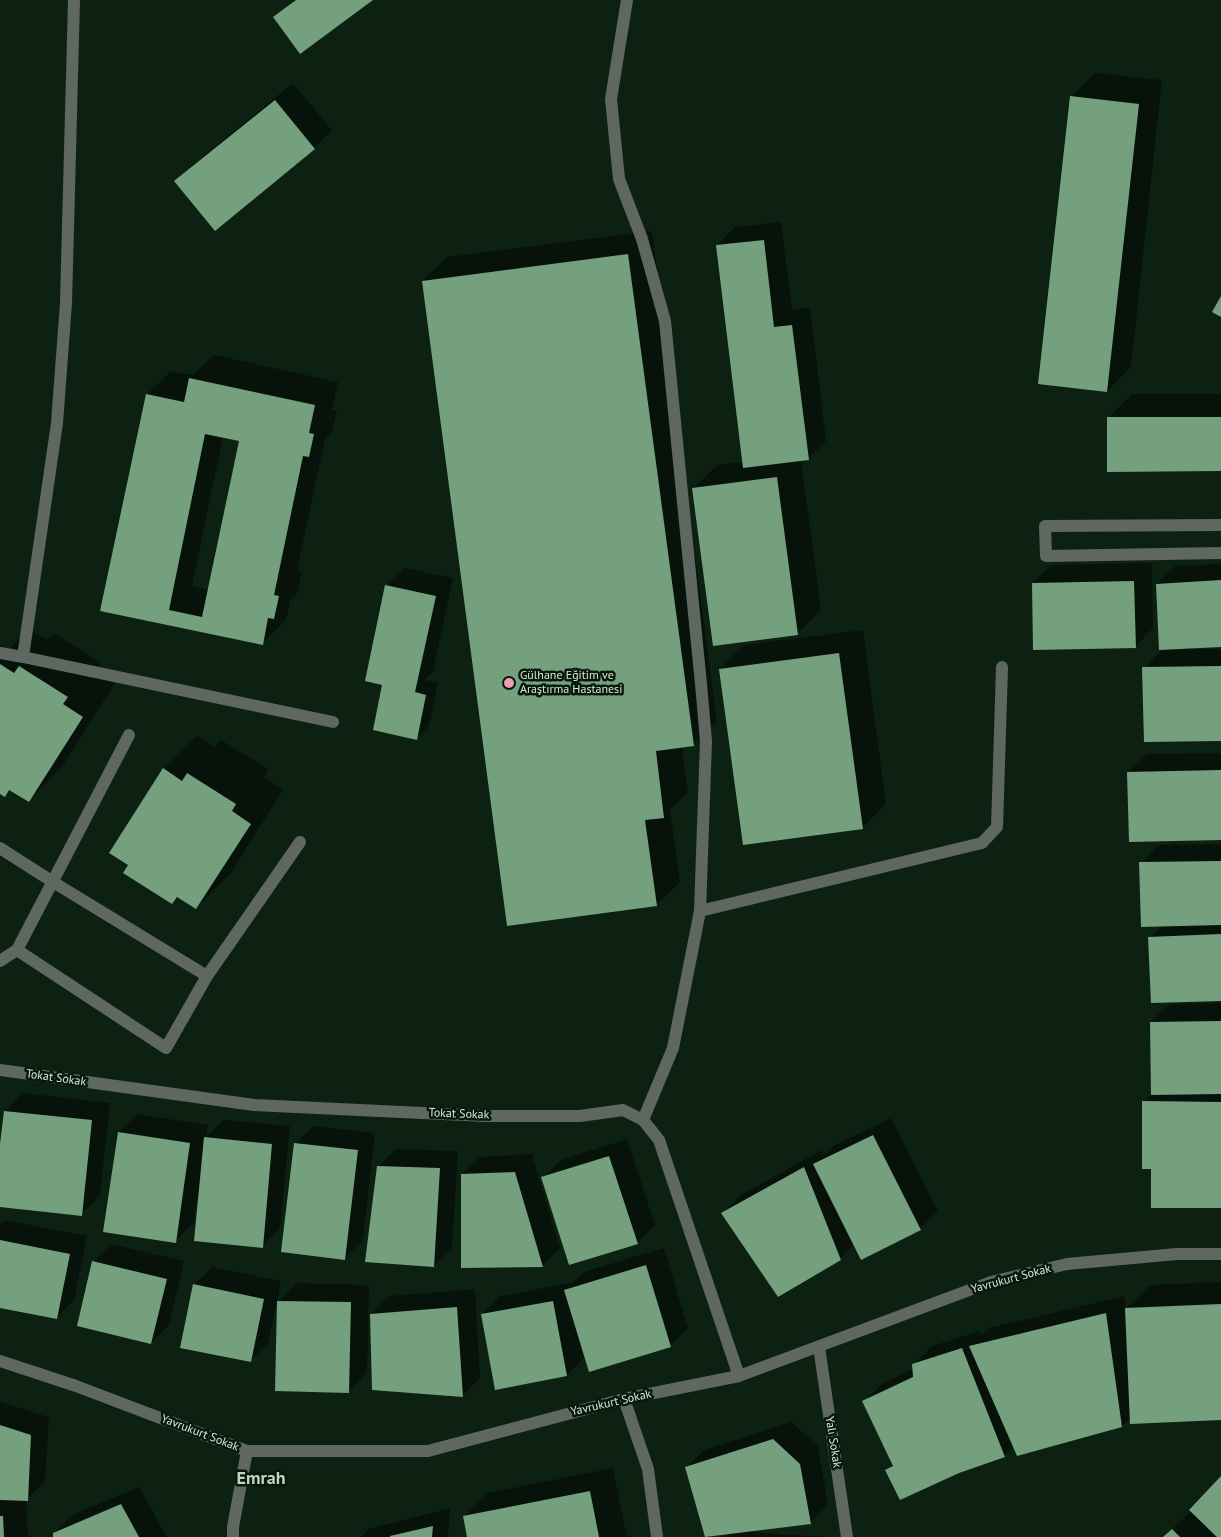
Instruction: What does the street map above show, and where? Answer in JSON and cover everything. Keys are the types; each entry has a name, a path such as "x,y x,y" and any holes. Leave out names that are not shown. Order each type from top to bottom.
{"street":[{"path":"23,657 57,423 66,302 74,0"},
{"path":"627,0 611,99 619,179 642,239 665,321 706,741 700,910 673,1048 643,1120"},
{"path":"1221,525 1045,526 1046,556 1221,553"},
{"path":"0,653 333,722"},
{"path":"700,910 982,843 997,827 1002,667"},
{"path":"0,961 17,950 129,735"},
{"path":"17,950 166,1048 207,976 300,842"},
{"path":"0,848 207,976"},
{"name":"Tokat Sokak","path":"0,1070 254,1105 486,1116 580,1116 623,1110 643,1120 659,1140 739,1376"},
{"name":"Yavrukurt Sokak","path":"0,1360 76,1386 247,1451 428,1451 624,1398 739,1376 990,1282 1067,1264 1177,1254 1221,1254"},
{"name":"Yalı Sokak","path":"819,1347 847,1537"},
{"path":"624,1398 648,1469 657,1537"},
{"path":"233,1537 233,1527 247,1451"}],"building":[{"path":"296,0 373,0 300,54 273,17"},
{"path":"1070,96 1139,104 1107,392 1038,384"},
{"path":"275,100 315,149 215,231 174,181"},
{"path":"764,240 774,327 792,325 809,460 743,468 716,245"},
{"path":"628,254 694,746 656,751 664,818 645,820 657,906 507,926 422,281"},
{"path":"1221,296 1221,317 1212,312"},
{"path":"189,378 315,405 309,433 314,434 309,457 303,456 274,595 279,596 274,619 268,618 263,645 100,611 146,394 184,402","holes":["205,434 239,441 202,617 169,610"]},
{"path":"1107,417 1221,417 1221,471 1107,472"},
{"path":"777,477 798,635 713,646 692,488"},
{"path":"1221,580 1221,647 1159,650 1156,584"},
{"path":"1134,581 1136,648 1033,650 1032,583"},
{"path":"385,585 436,596 415,692 426,695 417,740 373,730 382,685 365,681"},
{"path":"839,653 863,829 743,845 719,669"},
{"path":"0,664 14,673 19,666 68,697 63,704 83,717 29,802 9,790 5,797 0,794"},
{"path":"1221,666 1221,741 1144,742 1142,667"},
{"path":"163,768 182,781 187,773 236,804 232,811 251,824 196,909 177,897 172,904 123,873 128,865 109,853"},
{"path":"1221,770 1221,840 1129,842 1127,772"},
{"path":"1221,861 1221,925 1141,927 1139,862"},
{"path":"1221,934 1221,1001 1151,1003 1148,937"},
{"path":"1221,1021 1221,1094 1151,1095 1150,1022"},
{"path":"1142,1101 1221,1102 1221,1208 1151,1208 1151,1169 1142,1169"},
{"path":"4,1111 92,1120 82,1216 0,1207 0,1144"},
{"path":"118,1132 190,1143 176,1243 103,1232"},
{"path":"873,1135 921,1230 861,1260 813,1164"},
{"path":"204,1137 272,1144 263,1248 194,1241"},
{"path":"294,1143 358,1150 345,1260 281,1252"},
{"path":"609,1156 638,1244 569,1265 541,1177"},
{"path":"377,1166 440,1168 434,1267 365,1262"},
{"path":"804,1167 841,1260 778,1297 721,1213"},
{"path":"515,1172 543,1267 461,1268 461,1174"},
{"path":"0,1240 70,1254 57,1319 0,1308"},
{"path":"92,1261 167,1279 151,1344 77,1326"},
{"path":"646,1265 671,1347 589,1372 564,1290"},
{"path":"193,1284 264,1299 251,1362 180,1348"},
{"path":"277,1301 351,1302 349,1393 275,1391"},
{"path":"553,1301 567,1376 495,1390 481,1314"},
{"path":"1221,1304 1221,1420 1130,1424 1125,1308"},
{"path":"457,1307 463,1397 372,1390 370,1314"},
{"path":"1106,1313 1122,1427 1017,1456 969,1346"},
{"path":"962,1348 1005,1457 959,1473 900,1500 885,1470 893,1466 862,1401 913,1377 912,1364"},
{"path":"0,1425 31,1435 28,1501 0,1500"},
{"path":"773,1439 800,1464 811,1524 705,1537 685,1467"},
{"path":"1221,1476 1221,1537 1217,1537 1189,1510"},
{"path":"590,1491 599,1537 467,1537 463,1516"},
{"path":"121,1504 139,1537 53,1537 53,1533"},
{"path":"0,1516 3,1516 4,1537 0,1537"},
{"path":"433,1526 432,1537 390,1537 390,1536"},
{"path":"1172,1529 1180,1537 1163,1537"}],"place":[{"name":"Gülhane Eğitim ve Araştırma Hastanesi","path":"509,683"}],"district":[{"name":"Emrah","path":"261,1479"}]}
